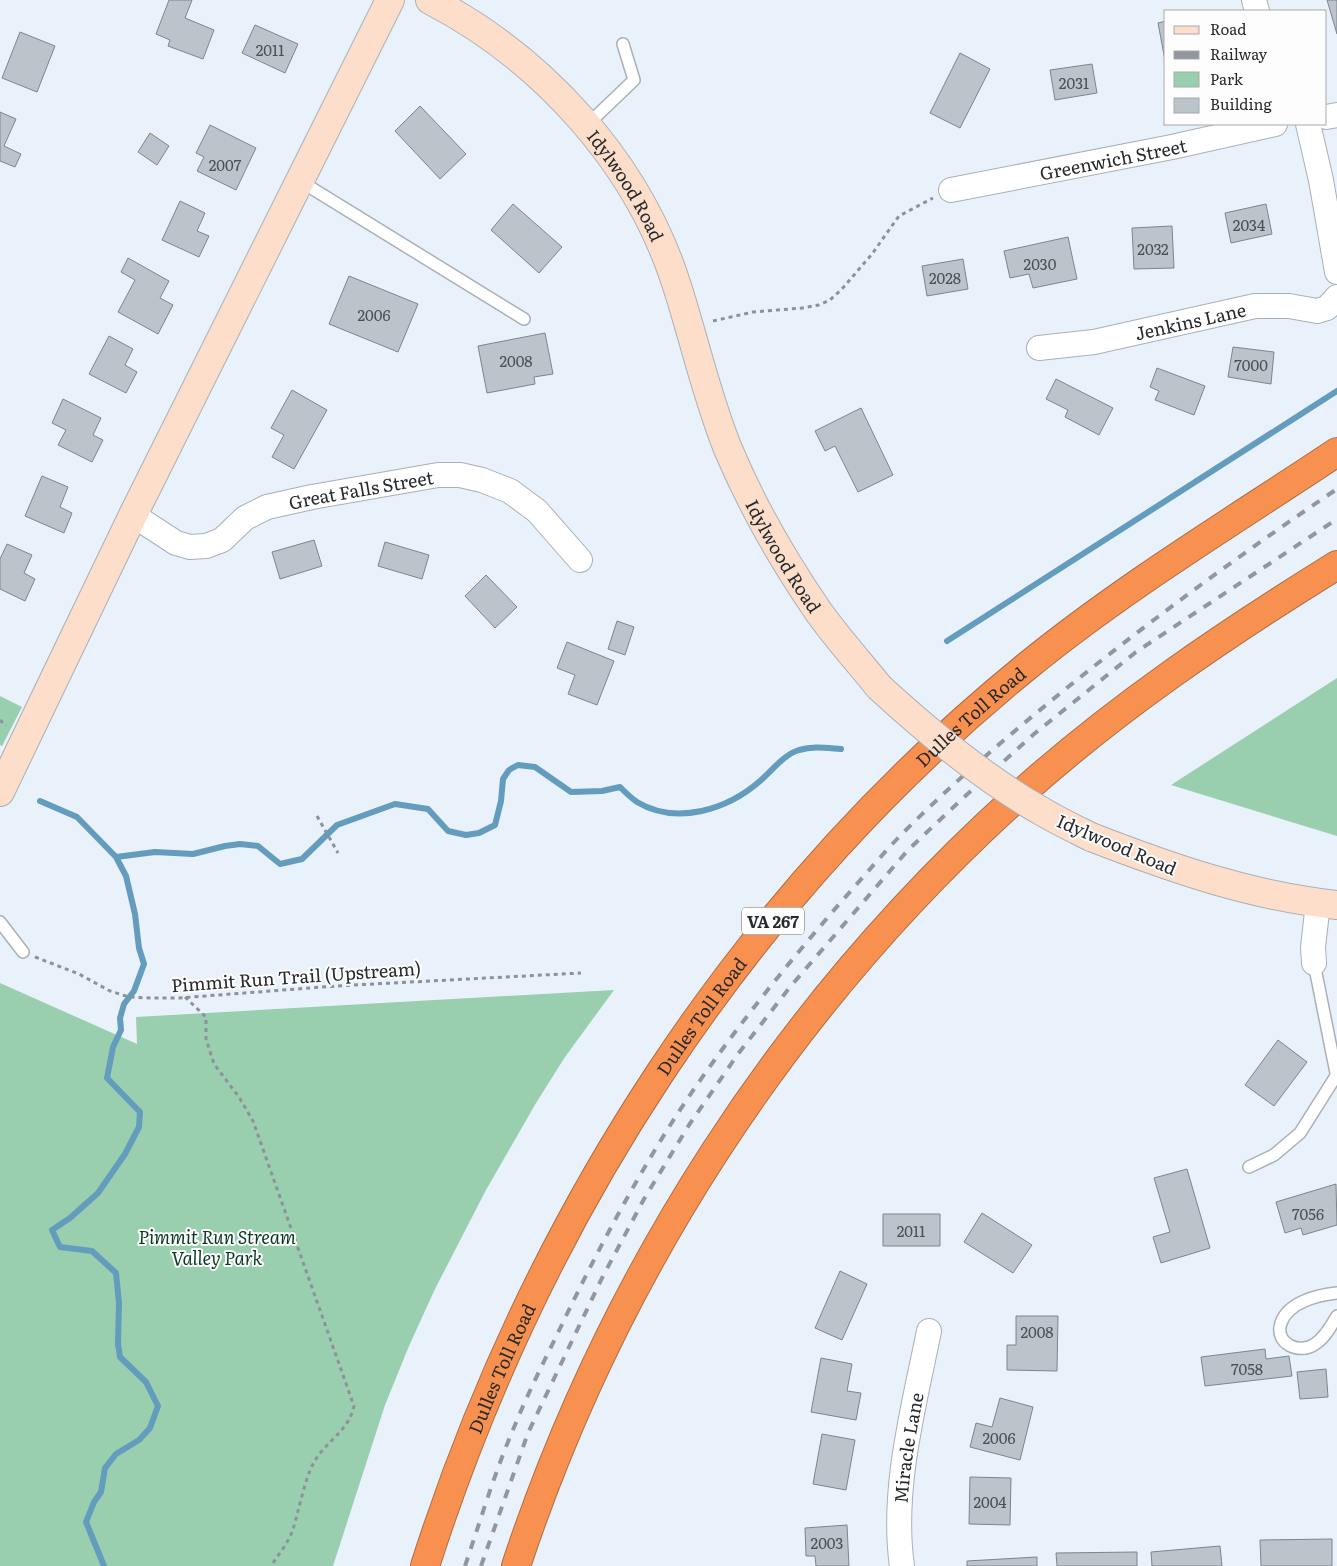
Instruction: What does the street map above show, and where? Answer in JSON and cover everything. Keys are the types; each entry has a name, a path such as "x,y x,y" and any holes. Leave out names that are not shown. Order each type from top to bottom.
{"highway":[{"name":"Dulles Toll Road","path":"425,1566 442,1513 481,1410 515,1332 559,1243 610,1151 657,1076 683,1037 747,953 869,813 930,752 998,690 1058,642 1170,560 1337,452"},
{"path":"516,1566 540,1497 575,1410 616,1323 660,1241 750,1098 847,972 954,857 1002,810 1047,771 1107,722 1175,672 1337,564"}],"main road":[{"path":"0,792 133,515 390,0"},
{"name":"Idylwood Road","path":"430,0 446,8 494,40 528,66 568,104 616,165 645,211 662,246 676,283 699,362 728,449 773,542 819,613 879,687 927,731 999,783 1042,812 1091,837 1159,864 1220,883 1279,897 1328,904"}],"street":[{"name":"Greenwich Street","path":"951,190 1270,125"},
{"path":"1308,125 1321,180 1337,272"},
{"name":"Jenkins Lane","path":"1040,348 1094,342 1255,306 1289,306 1317,311 1327,308 1337,297"},
{"name":"Great Falls Street","path":"133,515 176,543 190,547 206,546 222,540 245,518 268,507 312,497 428,477 460,475 482,480 510,491 537,511 580,560"},
{"path":"1314,962 1313,947 1328,904"},
{"name":"Miracle Lane","path":"902,1566 899,1547 898,1509 905,1460 929,1331"}],"lane":[{"path":"586,126 634,80 623,44"},
{"path":"300,181 524,319"},
{"path":"0,922 23,952"},
{"path":"1250,1167 1274,1155 1300,1133 1336,1077 1314,962"},
{"path":"1337,1293 1320,1294 1288,1312 1281,1322 1280,1333 1283,1342 1293,1348 1304,1349 1316,1344 1337,1316"}],"path":[{"path":"713,321 753,312 819,305 830,300 872,254 899,216 919,204 951,190"},
{"path":"0,720 7,727"},
{"path":"317,816 338,853"},
{"name":"Pimmit Run Trail (Upstream)","path":"23,952 78,974 110,991 129,996 150,998 581,973"},
{"path":"185,997 206,1017 206,1039 214,1064 239,1097 253,1121 354,1406 352,1416 344,1428 317,1456 305,1485 292,1531 271,1566"}],"green space":[{"path":"1337,678 1337,836 1171,785"},
{"path":"0,696 22,707 2,746 0,745"},
{"name":"Pimmit Run Stream Valley Park","path":"0,983 137,1044 136,1017 614,990 565,1057 536,1103 486,1190 435,1289 385,1405 333,1566 0,1566"}],"building":[{"path":"169,0 192,0 185,18 214,30 203,59 168,46 170,40 156,34"},
{"path":"1327,0 1337,0 1337,34"},
{"path":"1164,22 1164,55 1158,23"},
{"path":"255,25 298,44 285,73 242,53"},
{"path":"20,32 55,46 37,92 2,78"},
{"path":"960,53 990,69 960,128 930,113"},
{"path":"1092,64 1097,93 1055,100 1050,70"},
{"path":"420,106 466,154 440,179 395,131"},
{"path":"0,112 16,119 4,146 21,154 15,167 0,161"},
{"path":"210,125 256,148 236,190 197,171 204,157 196,153"},
{"path":"150,133 169,146 157,165 138,152"},
{"path":"180,201 205,213 197,231 209,236 199,257 162,240"},
{"path":"513,204 562,247 539,273 491,230"},
{"path":"1266,204 1272,234 1231,243 1225,213"},
{"path":"1172,226 1174,268 1134,269 1132,228"},
{"path":"1068,237 1077,279 1033,288 1029,274 1010,278 1004,251"},
{"path":"128,258 169,281 160,298 173,305 158,334 118,312 135,280 121,272"},
{"path":"963,259 968,289 927,296 922,266"},
{"path":"349,276 418,304 398,352 329,324"},
{"path":"545,333 553,374 534,377 535,384 487,393 478,346"},
{"path":"109,336 133,349 125,365 137,372 126,393 89,374"},
{"path":"1233,347 1274,352 1271,384 1228,377"},
{"path":"1157,368 1205,386 1194,415 1155,400 1159,391 1150,387"},
{"path":"1056,379 1113,408 1099,435 1065,417 1068,410 1046,399"},
{"path":"292,390 327,410 294,469 272,457 284,435 271,428"},
{"path":"63,399 101,418 93,435 103,440 92,462 58,445 66,430 52,423"},
{"path":"861,408 893,475 858,492 835,446 825,451 815,431"},
{"path":"42,476 68,487 60,507 72,513 64,533 25,516"},
{"path":"314,540 322,566 280,579 272,552"},
{"path":"385,542 429,555 422,579 378,566"},
{"path":"7,544 32,555 24,573 35,579 25,601 0,589 0,559"},
{"path":"486,575 517,607 495,628 465,596"},
{"path":"617,621 634,627 625,655 608,649"},
{"path":"567,642 614,661 597,705 568,694 575,675 557,668"},
{"path":"1278,1040 1307,1062 1274,1106 1245,1085"},
{"path":"1187,1169 1210,1248 1161,1263 1153,1237 1170,1232 1154,1178"},
{"path":"1336,1184 1337,1225 1303,1235 1301,1228 1285,1233 1276,1202"},
{"path":"982,1213 1032,1245 1013,1273 964,1242"},
{"path":"883,1214 940,1214 940,1246 883,1246"},
{"path":"840,1271 867,1284 842,1340 815,1328"},
{"path":"1016,1316 1058,1316 1057,1371 1007,1370 1007,1345 1016,1345"},
{"path":"1265,1349 1266,1359 1289,1356 1292,1376 1205,1386 1201,1357"},
{"path":"821,1358 852,1364 847,1391 861,1393 856,1420 811,1412"},
{"path":"1326,1369 1328,1397 1300,1399 1297,1372"},
{"path":"1000,1398 1033,1407 1020,1460 970,1447 976,1423 992,1427"},
{"path":"822,1434 855,1440 846,1490 813,1484"},
{"path":"970,1477 1011,1478 1010,1525 969,1524"},
{"path":"847,1525 849,1566 816,1566 815,1556 806,1556 805,1528"},
{"path":"1332,1539 1332,1566 1261,1566 1260,1540"},
{"path":"1220,1546 1222,1566 1152,1566 1151,1552"},
{"path":"1137,1552 1137,1566 1057,1566 1056,1553"},
{"path":"1037,1557 1037,1566 967,1566 967,1561"}],"waterway":[{"path":"947,641 1337,391"},
{"path":"116,857 155,852 193,854 240,844 258,846 280,864 302,859 337,825 395,804 428,809 448,831 466,835 479,833 495,825 501,801 503,779 509,770 518,765 535,767 571,792 602,791 620,787 637,802 652,809 669,813 702,811 718,806 747,791 793,752 809,748 841,749"},
{"path":"40,801 77,817 116,857 126,876 135,914 139,948 144,964 134,991 124,1004 120,1018 121,1030 113,1047 107,1078 140,1112 139,1127 125,1154 98,1193 70,1218 52,1230 60,1247 92,1251 116,1273 119,1303 118,1344 120,1357 146,1382 158,1406 150,1428 139,1440 116,1454 105,1468 101,1492 94,1502 86,1522 104,1566"}],"railway":[{"path":"465,1566 495,1477 521,1411 604,1240 676,1116 714,1060 776,980 891,846 918,818 981,760 1134,635 1234,560 1337,489"},
{"path":"481,1566 528,1433 602,1278 644,1199 689,1125 738,1054 790,987 908,850 1034,734 1136,652 1337,519"}]}
